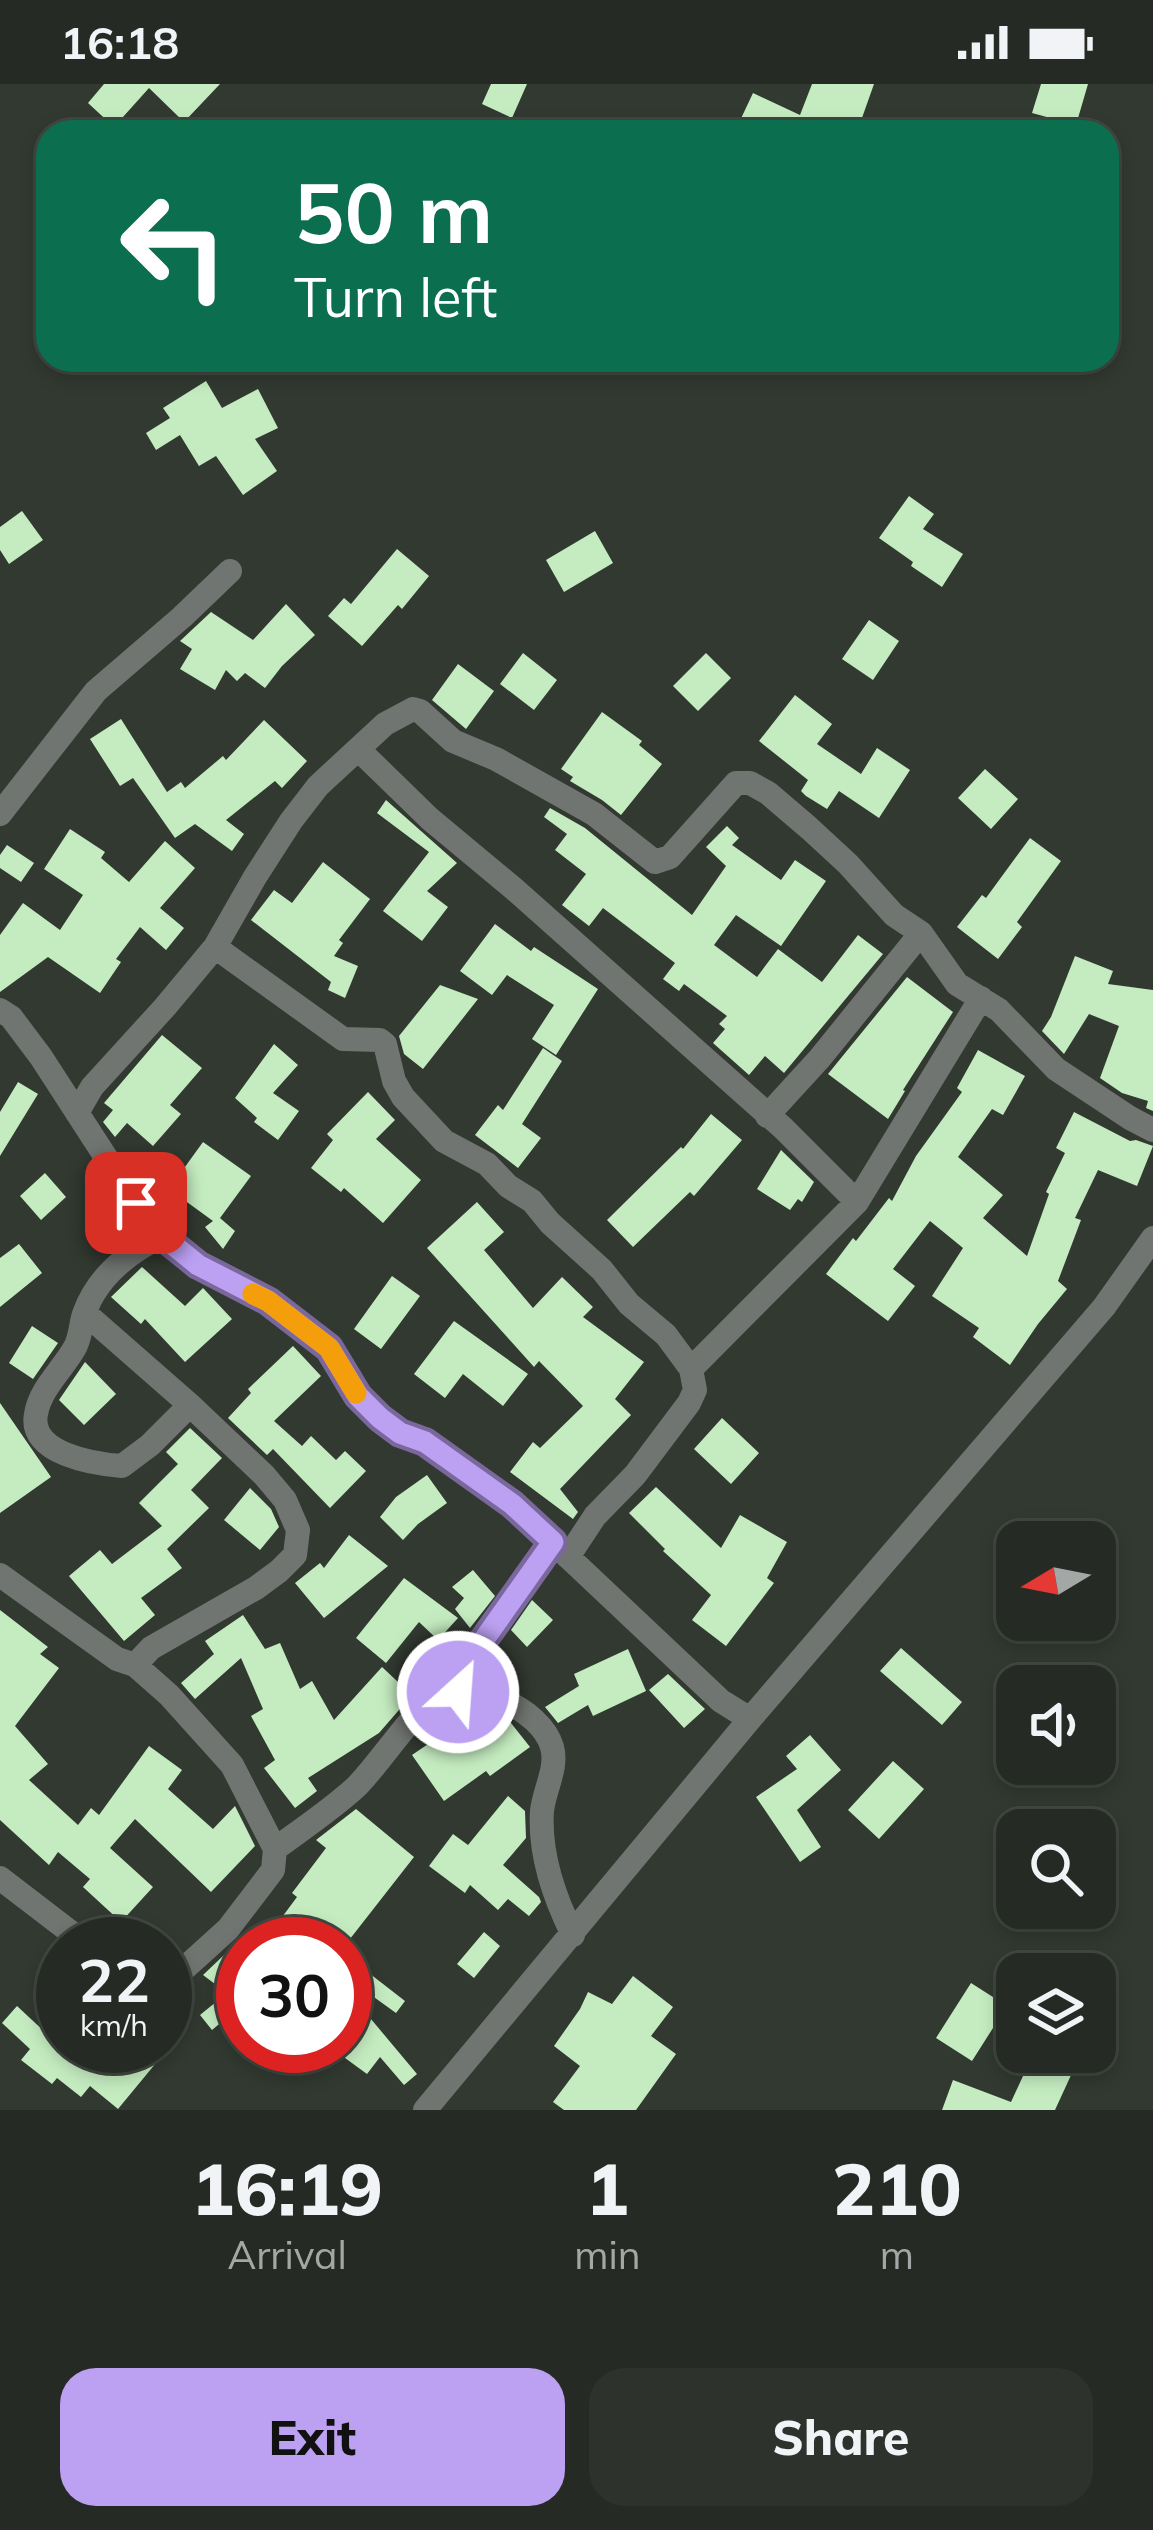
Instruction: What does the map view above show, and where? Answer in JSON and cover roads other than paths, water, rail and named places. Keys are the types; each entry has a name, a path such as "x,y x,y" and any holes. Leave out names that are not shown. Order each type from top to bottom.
{"street":[{"path":"0,814 96,691 230,571"},
{"path":"77,1113 92,1087 214,947 291,821 318,786 385,724 407,710 420,711 453,741 594,814 655,862 670,857 736,783 750,783 768,793 848,864 894,914 921,933 957,984 999,1010 1056,1070 1153,1130"},
{"path":"358,749 430,819 783,1128 857,1202"},
{"path":"766,1116 820,1058 921,933"},
{"path":"214,947 343,1039 385,1044 403,1097 444,1141 487,1164 508,1186 532,1201 602,1270 629,1304 666,1335 691,1370 695,1390 689,1403 635,1475 560,1550 456,1679 458,1692"},
{"path":"691,1370 857,1202 981,998"},
{"path":"0,1010 11,1017 41,1057 151,1227 198,1265 268,1301 329,1348 358,1396 380,1418 400,1433 425,1442 512,1504 721,1701 750,1719"},
{"path":"162,1236 137,1248 97,1289 85,1313 78,1345 47,1387 36,1427 44,1441 87,1463 122,1466 190,1405"},
{"path":"425,2110 750,1719 1104,1307 1153,1238"},
{"path":"85,1313 264,1475 285,1500 298,1529 295,1555 256,1588 152,1648 135,1666"},
{"path":"0,1575 117,1659 135,1666 169,1695 232,1766 275,1849 273,1870 228,1929 192,1962"},
{"path":"275,1849 356,1787 434,1697 458,1692 491,1695 523,1710 544,1730 554,1750 542,1810 548,1876 573,1935"},
{"path":"0,1878 51,1917"}]}
